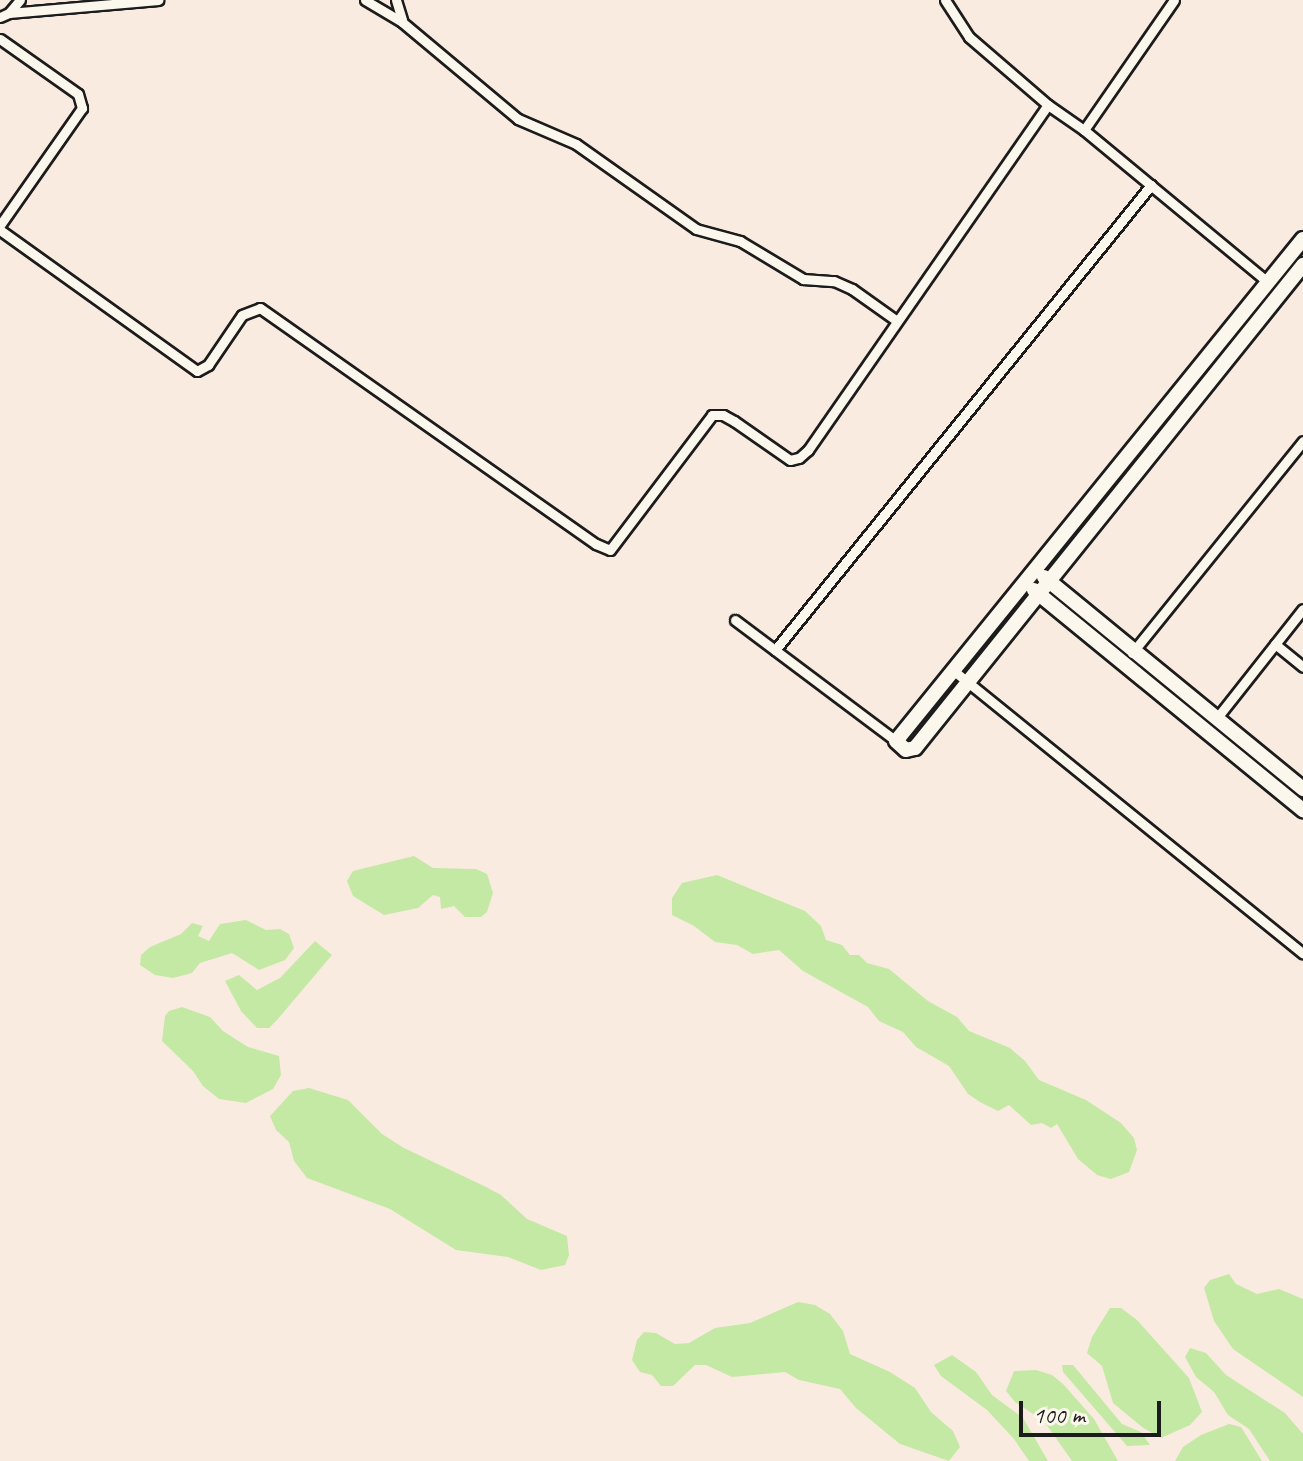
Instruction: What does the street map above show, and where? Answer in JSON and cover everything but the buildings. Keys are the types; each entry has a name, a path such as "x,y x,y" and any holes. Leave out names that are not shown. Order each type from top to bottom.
{"street":[{"path":"5,15 20,0"},
{"path":"5,15 158,0"},
{"path":"365,0 402,22 518,119 576,144 696,229 740,241 803,279 834,281 852,289 897,321"},
{"path":"396,0 402,22"},
{"path":"945,0 969,37 1048,105 1084,130 1268,282"},
{"path":"1084,130 1174,0"},
{"path":"0,39 78,94 82,108 0,228 197,371 208,365 242,315 260,308 596,544 610,550 616,546 701,425 712,415 723,415 734,421 790,460 799,458 1048,105"},
{"path":"775,650 1151,185"},
{"path":"896,741 1303,239"},
{"path":"735,620 906,750 915,748 1303,265"},
{"path":"1132,653 1303,441"},
{"path":"1034,569 1132,653 1303,789"},
{"path":"1024,582 1303,810"},
{"path":"1216,719 1303,609"},
{"path":"1275,644 1303,667"},
{"path":"954,671 1303,954"}],"green space":[{"path":"414,856 433,868 476,869 487,874 493,893 487,912 481,917 465,917 454,906 441,909 440,897 433,895 418,908 384,915 353,896 347,881 353,871"},
{"path":"717,875 805,911 821,926 826,940 842,945 850,955 859,955 867,963 889,969 928,1001 957,1017 969,1031 1010,1048 1039,1080 1086,1100 1121,1123 1134,1138 1137,1150 1129,1172 1111,1179 1097,1175 1078,1159 1057,1124 1051,1128 1042,1123 1031,1125 1009,1105 998,1111 980,1102 968,1094 949,1066 916,1047 903,1032 879,1021 868,1007 803,971 779,950 753,954 737,945 715,942 672,915 672,898 682,883"},
{"path":"246,920 266,930 280,929 289,934 294,948 285,960 259,970 232,953 200,963 192,973 173,978 155,975 140,965 141,955 150,947 181,934 192,923 203,926 198,936 209,941 220,924"},
{"path":"315,941 332,955 269,1028 257,1028 241,1011 225,981 239,975 257,990 280,978"},
{"path":"182,1007 210,1017 223,1031 248,1047 279,1056 281,1075 273,1089 246,1103 219,1099 203,1086 193,1071 162,1041 165,1016 169,1011"},
{"path":"309,1088 348,1100 382,1134 404,1148 501,1195 527,1219 567,1236 569,1255 565,1265 541,1270 508,1257 456,1250 390,1209 307,1178 294,1161 289,1142 276,1130 270,1116 293,1091"},
{"path":"1229,1274 1236,1284 1257,1294 1279,1289 1303,1299 1303,1397 1233,1349 1214,1321 1204,1288 1210,1280"},
{"path":"798,1302 815,1305 830,1314 843,1331 850,1354 890,1372 915,1388 931,1412 953,1431 960,1447 949,1461 900,1444 856,1408 840,1389 799,1380 785,1372 732,1377 706,1365 695,1365 673,1386 661,1386 652,1375 640,1372 632,1360 637,1340 644,1332 656,1333 675,1344 689,1343 715,1328 750,1323"},
{"path":"1110,1308 1121,1308 1137,1320 1189,1378 1202,1412 1190,1425 1161,1438 1113,1403 1102,1366 1087,1353 1092,1337"},
{"path":"1190,1348 1206,1353 1226,1375 1285,1413 1303,1434 1303,1461 1270,1461 1249,1429 1228,1415 1214,1392 1196,1377 1185,1357"},
{"path":"952,1355 976,1372 992,1395 1023,1418 1048,1461 1029,1461 1014,1439 987,1410 941,1376 934,1365"},
{"path":"1062,1365 1073,1365 1122,1424 1141,1432 1150,1445 1127,1446 1063,1372"},
{"path":"1036,1370 1052,1375 1063,1384 1094,1419 1118,1461 1072,1461 1044,1421 1015,1402 1006,1391 1014,1371"},
{"path":"1229,1424 1241,1427 1262,1461 1175,1461 1183,1447 1201,1435"}]}
